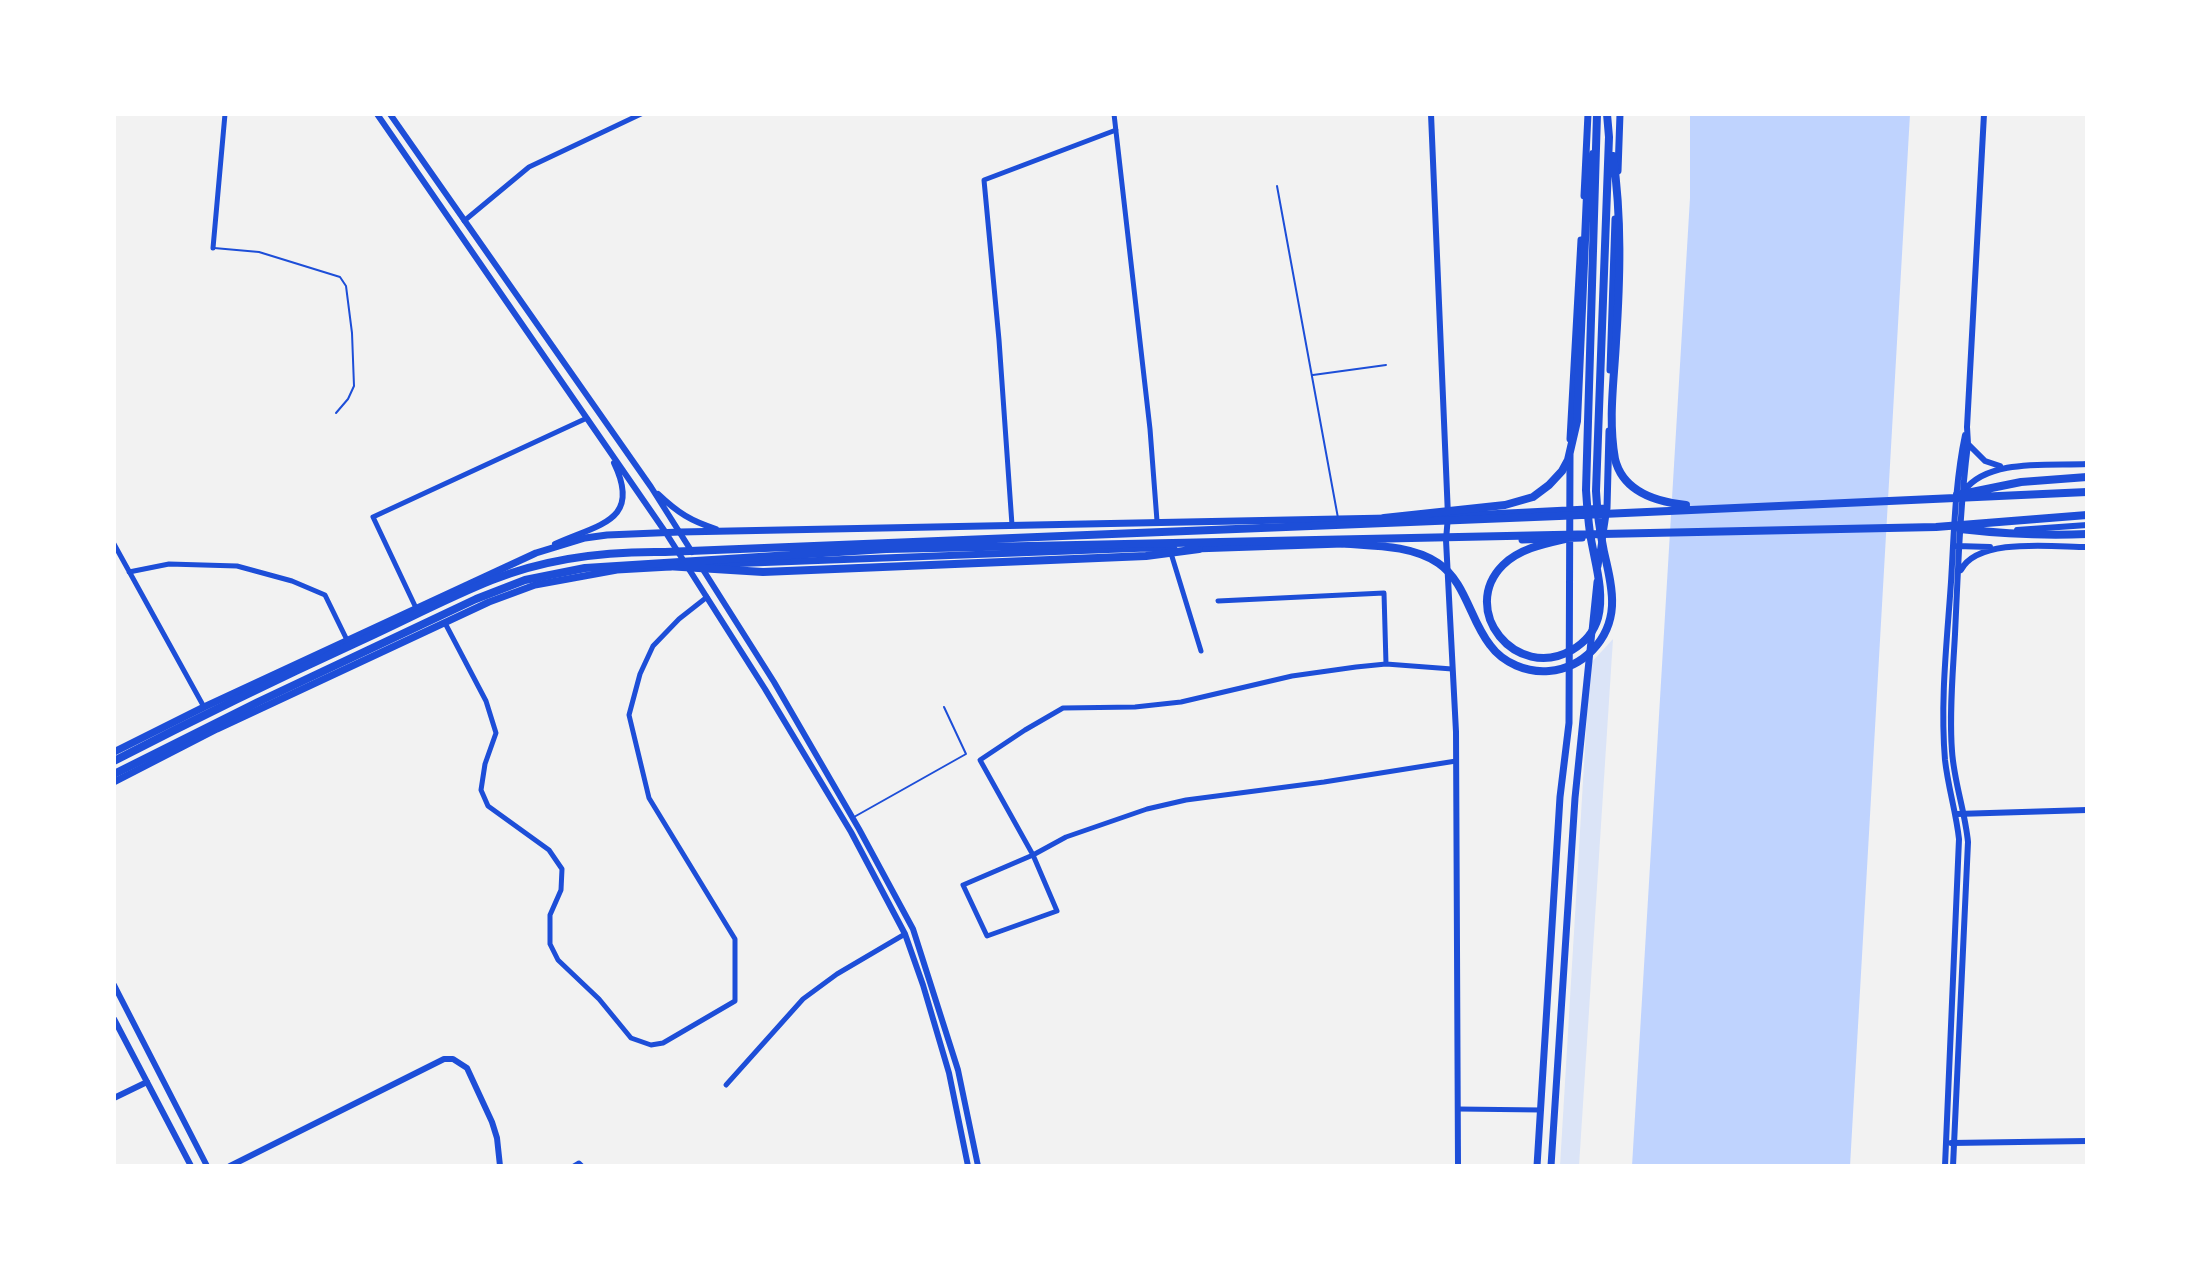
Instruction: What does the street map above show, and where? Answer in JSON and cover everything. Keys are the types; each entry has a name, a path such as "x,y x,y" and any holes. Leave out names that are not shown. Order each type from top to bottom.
{"highway":[{"path":"1588,535 1542,544 1518,554 1504,563 1495,575 1487,602 1490,617 1498,636 1513,650 1539,658 1561,656 1588,637 1599,612 1586,490 1597,114"},
{"path":"1607,114 1620,221 1611,415 1617,466 1640,492 1658,501 1710,508"},
{"path":"1337,522 1505,505 1533,497 1562,471 1572,447 1577,421 1587,195 1597,136"},
{"path":"1292,540 1401,549 1425,555 1450,574 1490,645 1503,659 1515,665 1542,671 1562,669 1580,661 1597,646 1608,626 1612,605 1596,491 1609,137"},
{"path":"1935,500 2021,482 2087,477"},
{"path":"114,761 300,669 493,580 555,561 622,551 665,552 1337,522 1935,500 2087,490"},
{"path":"114,774 258,702 488,594 557,572 614,565 886,549 1936,527 2087,515"},
{"path":"1936,527 2002,535 2087,534"},
{"path":"645,563 763,572 1146,556 1199,549"}],"main road":[{"path":"377,114 666,533 851,832 905,934 923,985 949,1073 968,1166"},
{"path":"390,114 651,487 774,682 853,818 913,929 958,1070 978,1166"},
{"path":"1431,114 1456,761 1458,1166"},
{"path":"1537,1166 1560,797 1569,723 1571,430 1588,114"},
{"path":"1551,1166 1575,798 1607,508 1620,114"},
{"path":"1953,1166 1968,842 1951,750 1957,534 1967,427 1984,114"},
{"path":"1961,497 1968,444 1967,427"},
{"path":"114,752 347,640 603,523 620,511 625,496 622,479 601,438"},
{"path":"1968,444 1994,466 2087,464"},
{"path":"1961,497 1976,478 2012,467"},
{"path":"651,487 692,521 723,532"},
{"path":"1961,497 2087,490"},
{"path":"536,553 585,538 607,535 1157,521 1337,522 1607,508"},
{"path":"1957,534 2087,525"},
{"path":"1199,549 1602,536"},
{"path":"1957,546 2087,547"},
{"path":"1945,1166 1959,839 1945,760 1943,700 1957,546"},
{"path":"1957,581 1967,560 1995,547"},
{"path":"114,782 217,729 489,602 535,585 617,570 701,565 1147,548 1170,551"},
{"path":"1957,814 2087,810"},
{"path":"114,985 207,1166"},
{"path":"114,1019 191,1166"},
{"path":"230,1166 444,1059 453,1059 467,1068 492,1122 500,1166"},
{"path":"114,1098 147,1082"},
{"path":"1946,1144 2087,1141"}],"street":[{"path":"213,248 225,114"},
{"path":"464,221 529,167 641,114"},
{"path":"1114,114 1150,429 1157,521"},
{"path":"1012,525 984,180 1116,130"},
{"path":"416,608 373,517 587,418"},
{"path":"114,544 204,707"},
{"path":"1170,551 1201,651"},
{"path":"129,572 169,564 237,566 292,581 325,595 347,640"},
{"path":"1218,601 1384,593 1386,664"},
{"path":"445,623 486,701 496,733 485,764 481,790 488,806 549,850 562,869 561,890 550,915 550,944 558,960 599,999 631,1038 651,1045 663,1043 735,1001 735,939 649,798 629,715 640,674 653,646 679,619 707,597"},
{"path":"1452,669 1386,664 1292,676 1181,702 1135,707 1063,708 980,760 1033,855 1057,911 987,936 963,885 1033,855 1066,837 1147,809 1186,800 1456,761"},
{"path":"726,1085 803,999 837,974 905,934"},
{"path":"1458,1109 1541,1110"},
{"path":"574,1166 579,1163 582,1166"}],"lane":[{"path":"1277,186 1337,522"},
{"path":"213,248 259,252 340,277 346,286 354,386 336,413"},
{"path":"1312,375 1386,365"},
{"path":"853,818 966,754 944,707"}],"shaded area":[{"path":"1613,639 1579,1166 1560,1166 1590,664"}],"water":[{"path":"1690,114 1910,114 1850,1166 1632,1166 1690,198"}]}
